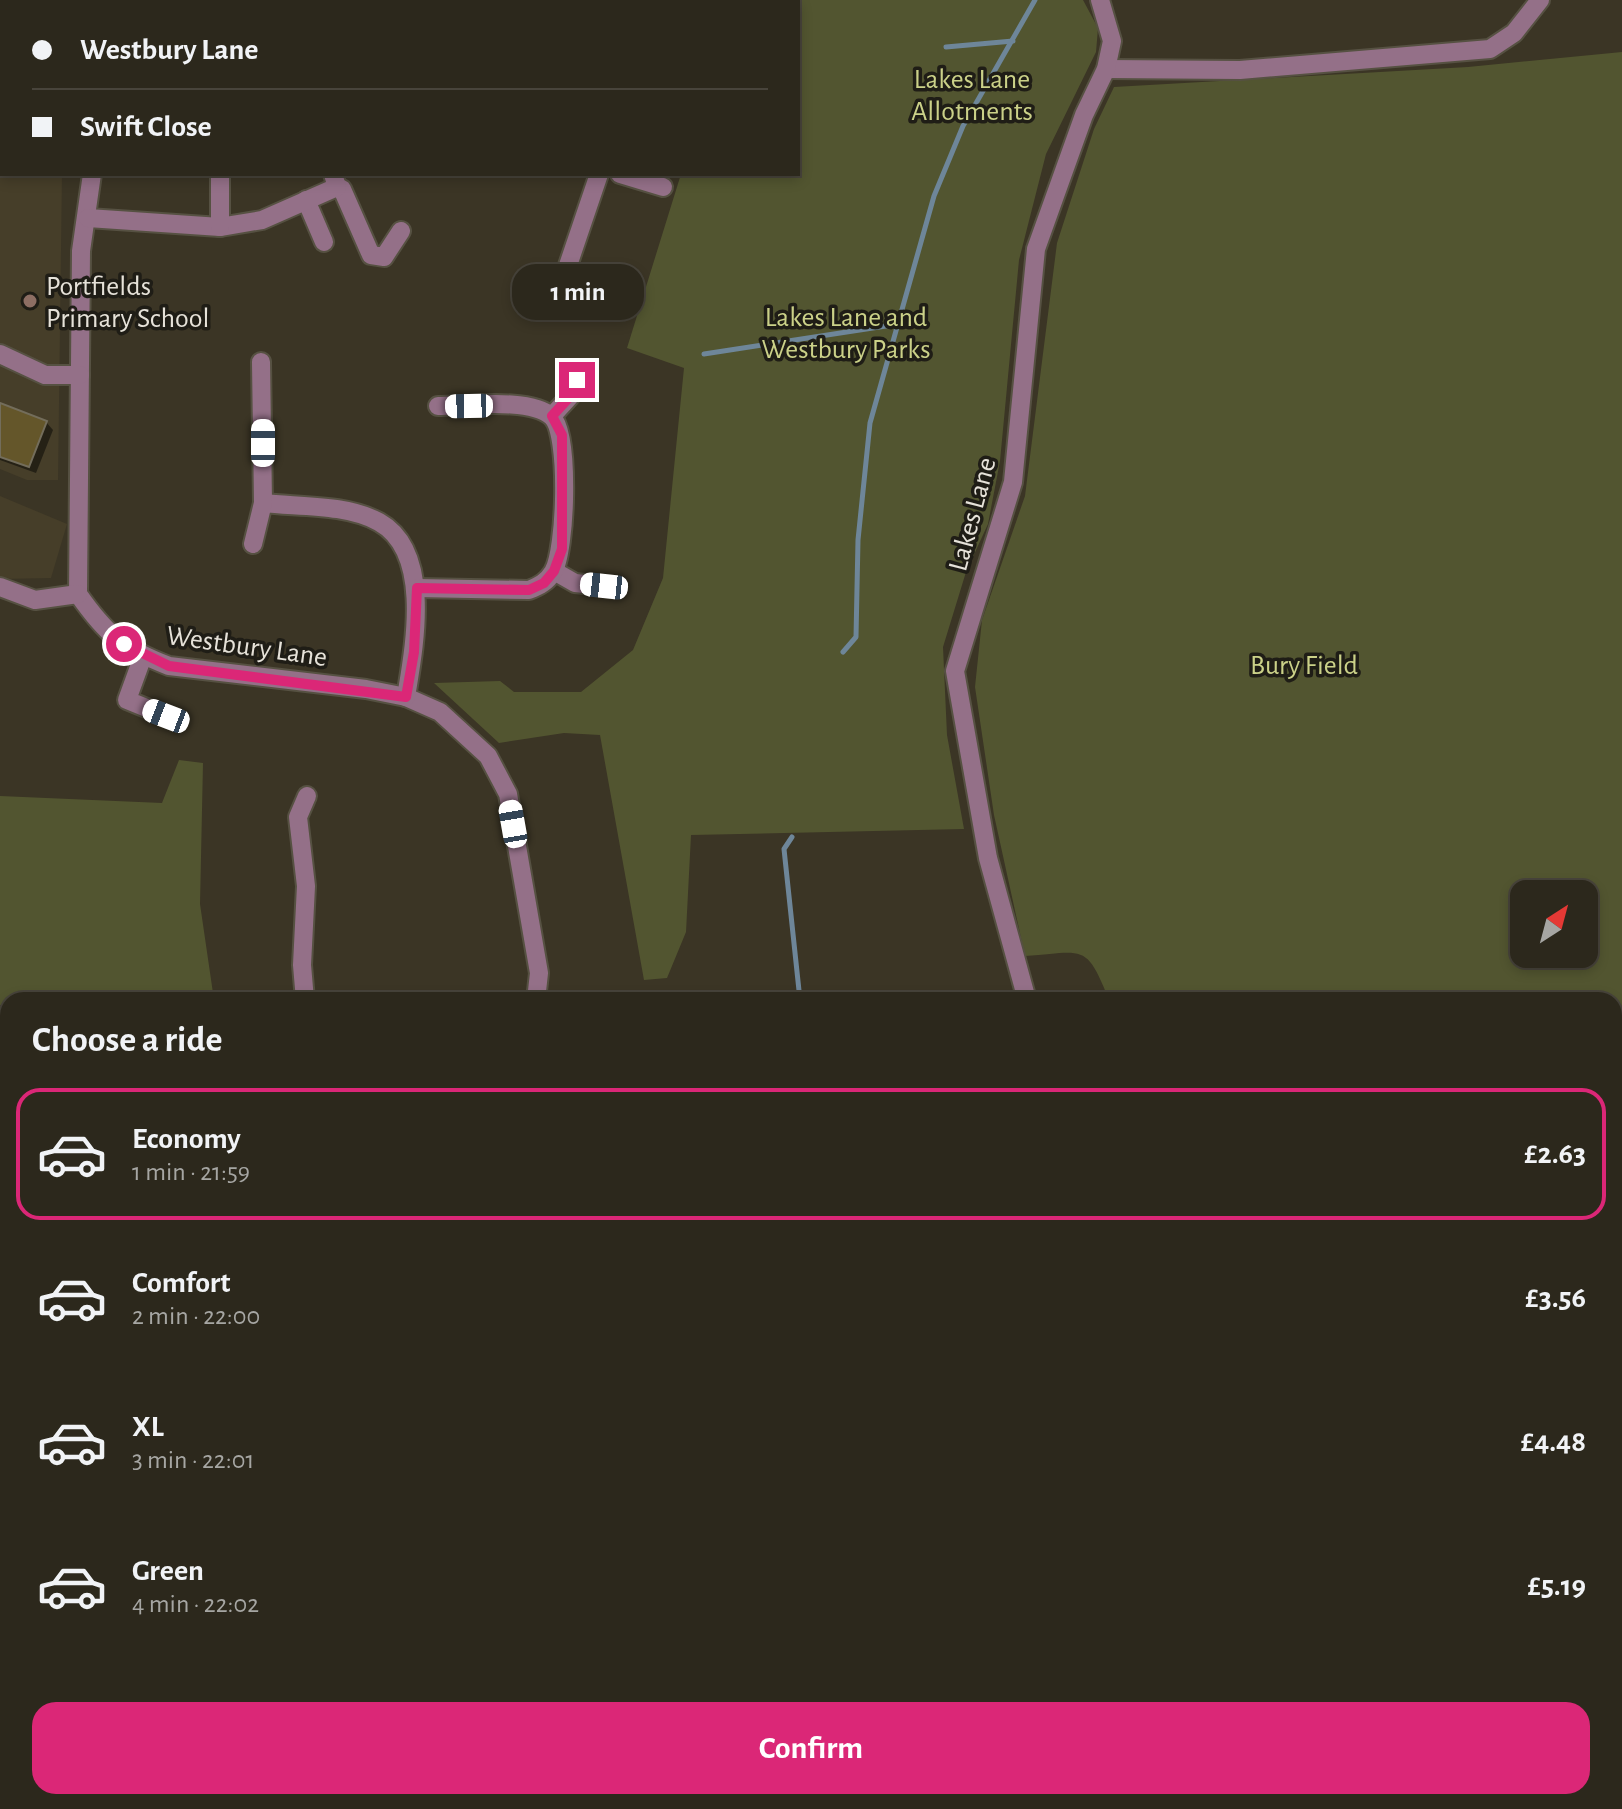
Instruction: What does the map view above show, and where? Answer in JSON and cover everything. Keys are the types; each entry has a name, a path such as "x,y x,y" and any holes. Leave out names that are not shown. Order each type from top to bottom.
{"street":[{"name":"Lakes Lane","path":"1025,992 988,858 955,671 1013,482 1036,249 1084,115 1106,69 1112,41 1100,0"},
{"path":"1106,69 1240,70 1490,49 1514,33 1540,0"},
{"path":"0,587 35,600 78,594 81,251 88,218 87,190 91,176"},
{"path":"220,176 220,227"},
{"path":"559,292 598,176"},
{"path":"627,176 663,187"},
{"path":"88,218 220,227 262,220 306,200 335,181 352,208 371,255 384,257 401,231"},
{"path":"306,200 324,242"},
{"path":"0,354 45,375 80,375"},
{"path":"253,544 263,503 261,362"},
{"path":"552,416 574,392 577,380"},
{"path":"417,588 529,590 544,583 554,571 562,549 562,435 552,416 530,406 438,406"},
{"path":"263,503 342,511 381,523 403,548 417,588 414,652 406,697"},
{"path":"554,571 575,583 604,586"},
{"name":"Westbury Lane","path":"78,594 105,632 143,656 169,666 406,697 440,712 488,756 508,794 539,973 537,992"},
{"path":"143,656 127,700 166,716"},
{"path":"304,992 302,965 306,886 298,817 307,796"}],"shaded area":[{"name":"Portfields Primary School","path":"0,176 62,176 58,480 27,480 0,469"},
{"path":"0,496 67,524 51,578 0,579"}],"green space":[{"name":"Lakes Lane and Westbury Parks","path":"800,0 1083,0 1098,28 1096,52 1046,154 1019,260 1000,461 988,524 966,572 943,647 947,735 964,829 691,835 686,932 667,978 644,980 600,735 564,733 499,743 434,683 500,681 514,692 581,692 633,650 663,578 684,368 627,348 680,176 800,176"},
{"name":"Bury Field","path":"1622,52 1622,992 1106,992 1094,968 1080,955 1025,956 994,815 975,687 982,620 1025,496 1057,243 1094,129 1114,87 1468,67"},
{"path":"179,760 203,763 200,904 213,992 0,992 0,796 162,803"}],"building":[{"path":"0,403 47,421 29,467 0,457"}],"waterway":[{"path":"843,652 856,637 858,540 870,423 934,196 963,126 1035,0"},
{"path":"946,47 1013,41"},
{"path":"704,354 899,324"},
{"path":"792,837 784,849 799,992"}],"place":[{"name":"Portfields Primary School","path":"30,301"}],"route":[{"path":"124,644 143,656 169,666 366,689 406,697 414,652 417,588 529,590 544,583 554,571 562,549 562,435 552,416 574,392 577,380"}],"park label":[{"name":"Lakes Lane Allotments","path":"972,94"}]}
